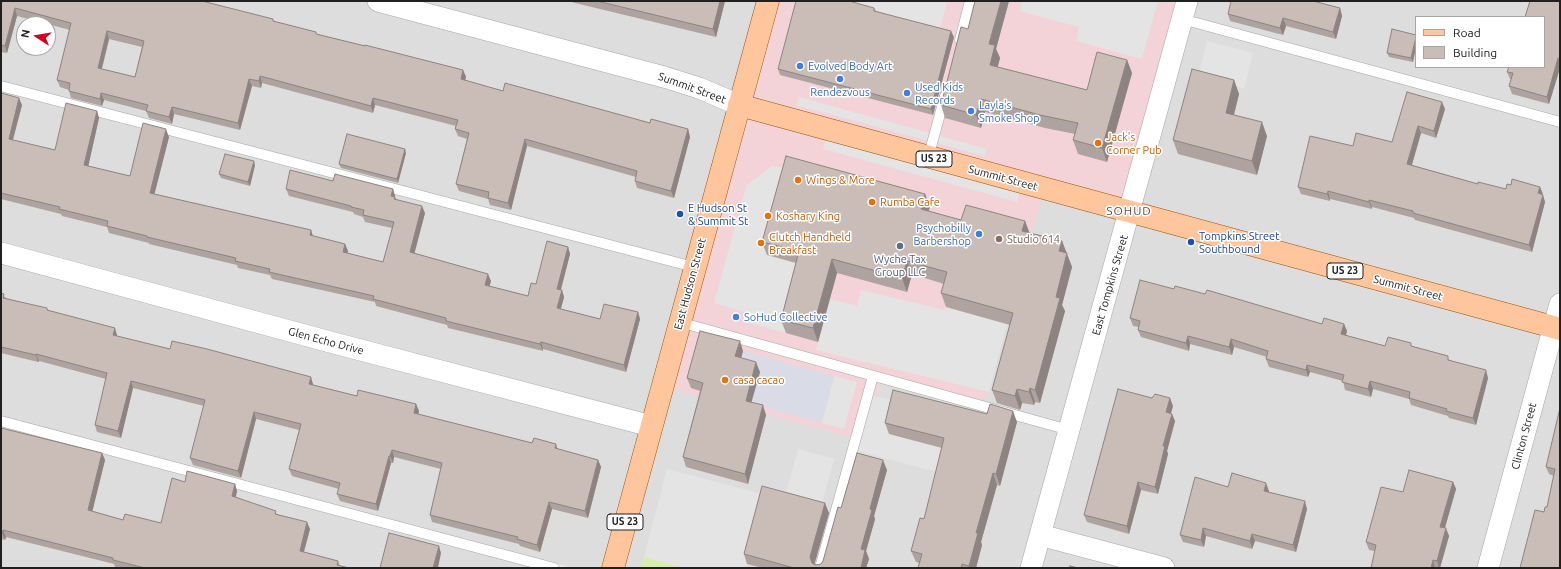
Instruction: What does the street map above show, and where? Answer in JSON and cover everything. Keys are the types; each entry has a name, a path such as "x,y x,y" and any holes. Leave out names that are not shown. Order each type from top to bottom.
{"main road":[{"name":"East Hudson Street","path":"613,568 694,267 768,1"},
{"name":"Summit Street","path":"739,105 928,158 1557,329"}],"street":[{"name":"Summit Street","path":"378,1 664,77 699,88 739,105"},
{"name":"East Tompkins Street","path":"1031,568 1185,10"},
{"name":"Glen Echo Drive","path":"1,253 334,343 651,426"},
{"name":"Clinton Street","path":"1488,568 1557,329 1560,304"},
{"path":"1040,535 1164,568"}],"lane":[{"path":"956,53 970,1"},
{"path":"1185,10 1560,122"},
{"path":"1,86 694,267"},
{"path":"928,158 947,90"},
{"path":"679,322 1069,430"},
{"path":"820,568 873,376"},
{"path":"1,420 554,568"}],"shaded area":[{"path":"1,1 1560,1 1560,568 571,568 536,558 533,568 1,568"},
{"path":"765,1 1187,1 1130,213 1044,189 984,406 882,378 865,441 659,385"},
{"path":"828,1 947,1 939,33"},
{"path":"1022,1 1158,1 1142,59 1076,41 1079,27 1020,11"},
{"path":"1207,41 1253,53 1244,89 1198,77"},
{"path":"799,97 987,149 985,156 796,105"},
{"path":"826,139 1019,192 1017,202 823,149"},
{"path":"772,166 791,169 767,255 804,265 786,333 749,323 751,314 714,303 746,186"},
{"path":"861,290 945,310 946,307 1007,324 989,392 816,350 830,299 857,306"},
{"path":"743,351 834,376 822,423 751,404 739,366"},
{"path":"834,376 857,382 844,429 822,423"},
{"path":"873,395 898,402 972,456 966,480 858,451"},
{"path":"798,449 834,459 821,507 785,497"},
{"path":"667,469 765,495 746,568 684,568 644,557"}],"green space":[{"path":"644,557 684,568 661,568 655,566 654,568 641,568"}],"building":[{"path":"1,1 202,1 273,19 273,21 316,32 316,34 463,70 461,79 503,91 505,83 650,123 651,119 688,129 671,191 635,181 637,171 525,139 508,203 488,198 489,192 456,184 469,133 455,129 458,120 373,98 371,106 260,76 259,81 249,79 238,123 172,107 169,117 146,111 148,105 101,93 100,99 69,91 70,83 57,80 71,23 56,19 56,16 45,16 15,8 5,46 1,45","holes":["107,31 144,41 135,77 98,68"]},
{"path":"597,1 720,1 713,29"},
{"path":"796,1 849,1 874,8 874,11 951,31 931,109 778,69"},
{"path":"975,1 1001,1 989,44 995,45 990,65 1087,90 1097,52 1127,60 1102,148 1073,140 1078,123 1040,115 981,99 976,115 941,105 961,27 968,29"},
{"path":"1231,1 1313,1 1340,8 1333,32 1283,18 1280,28 1228,14"},
{"path":"1530,1 1560,1 1560,59 1558,58 1547,97 1509,86 1513,73 1507,72 1509,68 1545,68 1545,16 1525,16"},
{"path":"1392,29 1415,35 1411,58 1387,53"},
{"path":"1192,69 1234,80 1226,113 1262,122 1252,161 1173,140"},
{"path":"1407,92 1442,102 1434,131 1418,126 1407,164 1478,184 1478,182 1506,189 1507,184 1511,185 1512,179 1540,187 1538,193 1543,195 1529,245 1413,213 1413,211 1369,200 1369,202 1328,191 1327,194 1298,187 1310,136 1353,146 1356,133 1392,142"},
{"path":"1,93 19,98 9,139 55,150 66,103 97,111 84,165 130,176 143,123 166,129 150,193 311,230 310,235 345,244 343,252 383,262 394,222 363,215 364,210 351,206 286,189 290,170 333,181 335,174 393,189 391,196 395,197 394,199 422,206 410,252 488,274 485,285 528,296 531,283 536,284 547,241 568,247 557,289 562,290 557,308 600,319 604,304 638,312 624,365 541,342 540,344 446,321 446,318 373,299 374,296 269,272 270,269 235,261 236,258 107,226 108,221 59,209 60,207 1,193"},
{"path":"347,134 405,149 397,179 339,164"},
{"path":"225,154 254,161 248,182 219,174"},
{"path":"786,156 925,194 921,209 961,220 966,205 1025,221 1022,231 1062,241 1059,251 1067,253 1056,297 1060,298 1035,390 1030,388 1029,392 1017,389 1015,396 992,390 1013,313 941,293 947,272 907,261 902,278 832,259 813,328 781,320 799,251 762,242"},
{"path":"1140,280 1174,289 1175,286 1205,294 1207,290 1322,324 1324,318 1344,324 1341,334 1385,346 1388,337 1411,343 1411,346 1448,356 1448,360 1486,370 1473,418 1446,411 1447,409 1409,398 1410,392 1370,381 1368,389 1342,382 1344,375 1307,365 1306,370 1266,359 1268,351 1231,339 1229,347 1188,336 1186,343 1138,330 1140,321 1130,318"},
{"path":"1,293 4,294 3,298 47,308 47,310 115,328 113,335 170,349 172,341 207,349 311,377 309,384 357,396 358,390 416,404 414,413 532,443 534,438 556,444 555,448 598,460 585,511 549,502 537,545 517,539 518,537 430,515 442,463 392,450 376,504 337,494 340,483 289,469 301,424 254,412 238,471 190,458 205,400 131,381 118,431 95,425 107,373 36,354 1,347"},
{"path":"700,331 740,341 735,356 756,362 746,401 763,405 745,474 683,457 703,383 687,378"},
{"path":"1118,389 1152,398 1155,394 1170,398 1166,412 1172,414 1163,446 1165,446 1155,487 1138,482 1127,526 1084,515"},
{"path":"893,390 987,414 990,404 1013,411 996,474 993,473 976,533 978,533 969,566 962,564 961,568 918,568 922,554 911,551 920,518 924,519 944,438 885,423"},
{"path":"1560,408 1560,568 1520,568 1535,510 1544,512 1545,507 1547,507 1555,469 1546,467"},
{"path":"1,428 102,453 88,510 123,520 125,514 161,523 172,478 185,482 187,471 235,484 232,496 276,511 275,514 307,522 300,551 338,561 337,565 349,568 145,568 113,560 113,558 3,530 2,533"},
{"path":"857,453 883,460 870,509 872,510 861,549 865,550 861,568 794,568 744,554 762,486 825,503 810,557 812,563 815,565 821,564 838,507 841,508"},
{"path":"1409,470 1453,482 1440,527 1446,528 1437,561 1433,560 1431,568 1371,568 1376,545 1366,542 1381,487 1403,492"},
{"path":"1232,473 1266,483 1264,491 1305,501 1293,545 1252,534 1250,541 1203,528 1201,540 1180,535 1195,477 1228,487"},
{"path":"389,533 439,546 433,568 380,568"}],"place":[{"name":"Evolved Body Art","path":"800,66"},
{"name":"Rendezvous","path":"840,79"},
{"name":"Used Kids Records","path":"907,93"},
{"name":"Layla's Smoke Shop","path":"971,111"},
{"name":"Jack's Corner Pub","path":"1098,143"},
{"name":"Wings & More","path":"798,180"},
{"name":"Rumba Cafe","path":"872,202"},
{"name":"E Hudson St & Summit St","path":"680,214"},
{"name":"Koshary King","path":"768,216"},
{"name":"Psychobilly Barbershop","path":"979,234"},
{"name":"Studio 614","path":"999,239"},
{"name":"Tompkins Street Southbound","path":"1191,242"},
{"name":"Clutch Handheld Breakfast","path":"761,243"},
{"name":"Wyche Tax Group LLC","path":"900,246"},
{"name":"SoHud Collective","path":"736,317"},
{"name":"casa cacao","path":"725,380"}],"district":[{"name":"SOHUD","path":"1129,211"}]}
